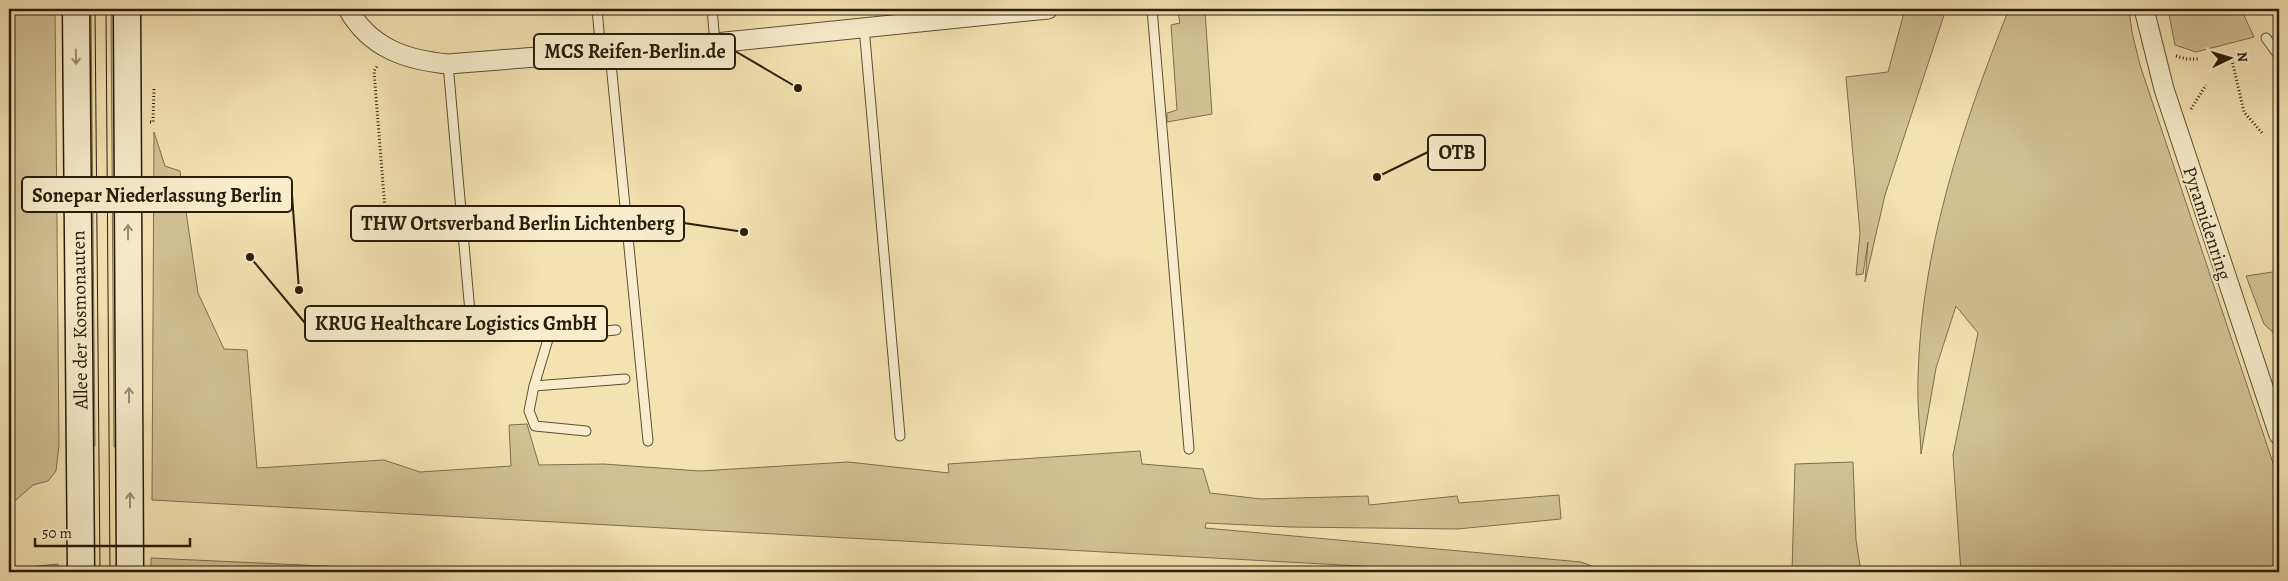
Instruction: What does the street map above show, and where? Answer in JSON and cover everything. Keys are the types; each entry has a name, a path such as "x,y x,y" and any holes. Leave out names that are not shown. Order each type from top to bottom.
{"main road":[{"name":"Allee der Kosmonauten","path":"76,9 81,569"},
{"path":"127,9 130,569"}],"street":[{"path":"348,9 366,35 385,48 411,58 448,64 606,53 1048,9"},
{"name":"Pyramidenring","path":"2144,9 2164,89 2279,435"}],"lane":[{"path":"597,9 606,53 648,440"},
{"path":"712,9 715,43"},
{"path":"1152,9 1189,449"},
{"path":"864,27 900,436"},
{"path":"2266,38 2279,56"},
{"path":"448,64 472,335 549,336 616,330"},
{"path":"549,336 534,386 529,411 535,426 586,430"},
{"path":"534,386 625,379"}],"path":[{"path":"2169,53 2187,59 2200,59"},
{"path":"2231,56 2244,112 2263,134"},
{"path":"360,225 386,222 374,71 378,65"},
{"path":"2188,116 2193,103 2206,85"},
{"path":"153,122 154,88"}],"shaded area":[{"path":"9,9 55,9 59,445 56,471 48,481 33,485 9,506 9,501 14,501 9,403"},
{"path":"85,9 91,9 95,446 88,446"},
{"path":"111,9 118,9 121,447 114,447"},
{"path":"1905,9 1946,9 1885,195 1865,282 1868,242 1863,274 1856,275 1860,233 1846,77 1888,72"},
{"path":"2009,9 2129,9 2140,65 2279,481 2279,572 1961,572 1953,455 1978,333 1956,306 1936,368 1921,454 1918,387 1921,330 1927,283 1947,189 1975,98"},
{"path":"2168,9 2241,9 2254,37 2196,52 2175,45"},
{"path":"1205,11 1212,114 1167,122 1167,113 1177,110 1171,25 1180,23 1178,13"},
{"path":"154,132 165,166 180,171 198,293 224,349 247,350 257,468 384,460 420,472 511,466 509,425 527,424 539,465 604,464 700,471 848,462 949,473 948,464 1140,451 1142,464 1203,469 1210,493 1261,499 1368,496 1369,505 1457,496 1459,503 1559,495 1561,519 1457,529 1290,527 1206,523 1205,528 1581,562 1608,572 1470,572 152,500"},
{"path":"2279,271 2279,338 2264,324 2246,276"},
{"path":"1853,462 1856,540 1861,572 1792,572 1795,464"},
{"path":"151,558 453,572 151,572"},
{"path":"58,564 58,572 29,572 29,567"}],"tram line":[{"path":"95,9 100,572"},
{"path":"106,9 110,572"}],"place":[{"name":"MCS Reifen-Berlin.de","path":"798,88"},
{"name":"OTB","path":"1377,177"},
{"name":"THW Ortsverband Berlin Lichtenberg","path":"744,232"},
{"name":"KRUG Healthcare Logistics GmbH","path":"250,257"},
{"name":"Sonepar Niederlassung Berlin","path":"299,290"}]}
